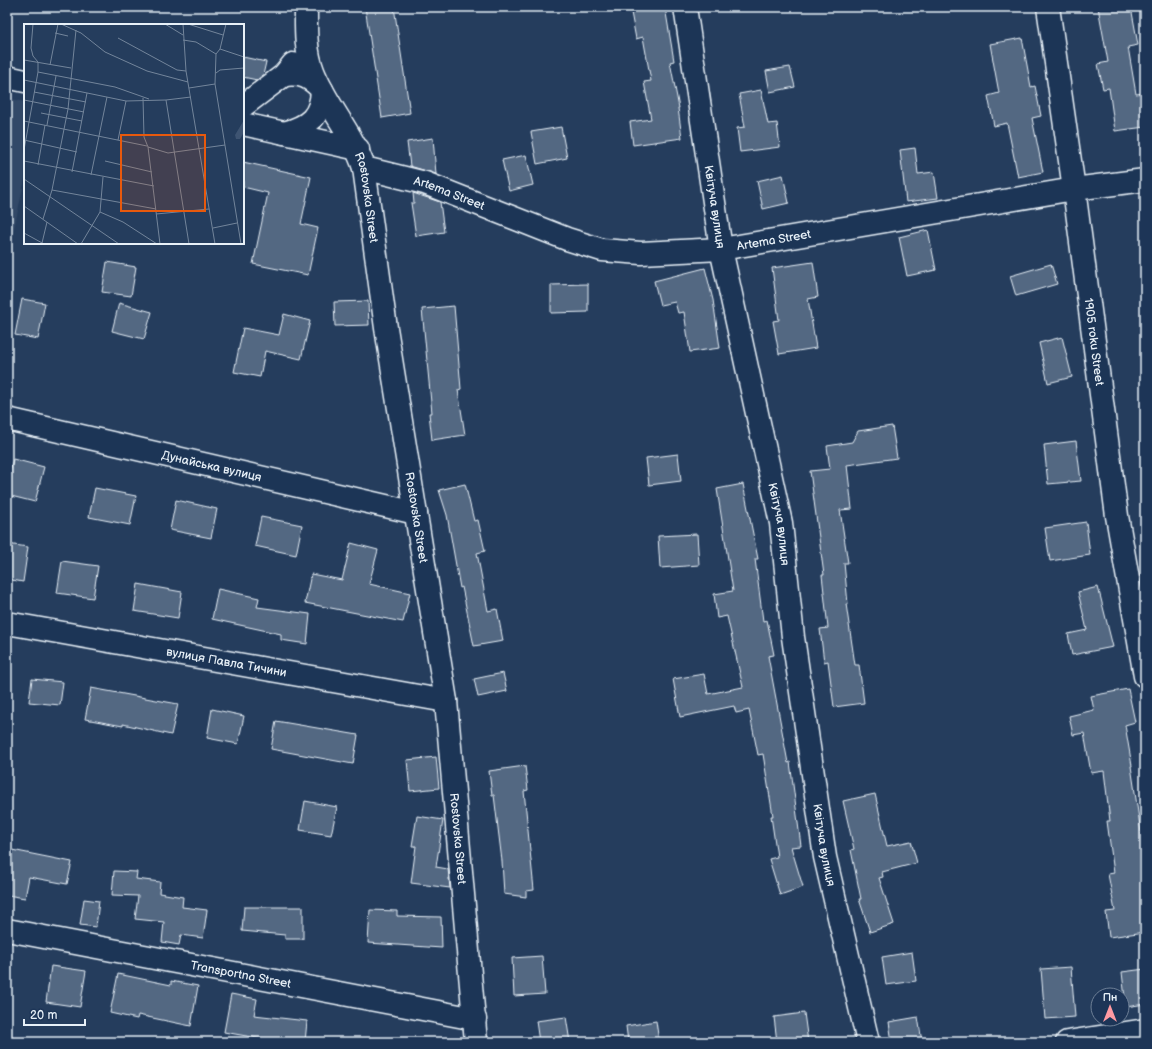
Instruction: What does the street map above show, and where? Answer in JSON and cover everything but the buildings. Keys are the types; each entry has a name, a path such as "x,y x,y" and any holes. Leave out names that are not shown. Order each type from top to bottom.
{"street":[{"name":"Rostovska Street","path":"306,7 306,35 309,58 322,90 361,158 386,328 446,701 476,1042"},
{"name":"Квітуча вулиця","path":"685,7 721,249 781,523 793,637 825,857 868,1042"},
{"name":"1905 roku Street","path":"1048,7 1074,189 1117,516 1145,676"},
{"path":"244,105 284,75 300,52 306,35"},
{"path":"284,75 306,75 322,90 322,103 317,114 309,122 284,133"},
{"path":"7,77 24,80"},
{"name":"Artema Street","path":"244,124 284,133 361,158 567,239 602,250 641,253 721,249 1074,189 1145,180"},
{"name":"Дунайська вулиця","path":"7,419 416,513"},
{"name":"вулиця Павла Тичини","path":"7,623 446,701"},
{"name":"Transportna Street","path":"7,930 474,1019"},
{"path":"1067,1042 1145,1030"}],"shaded area":[{"path":"7,98 24,102 24,183 7,261"}]}
